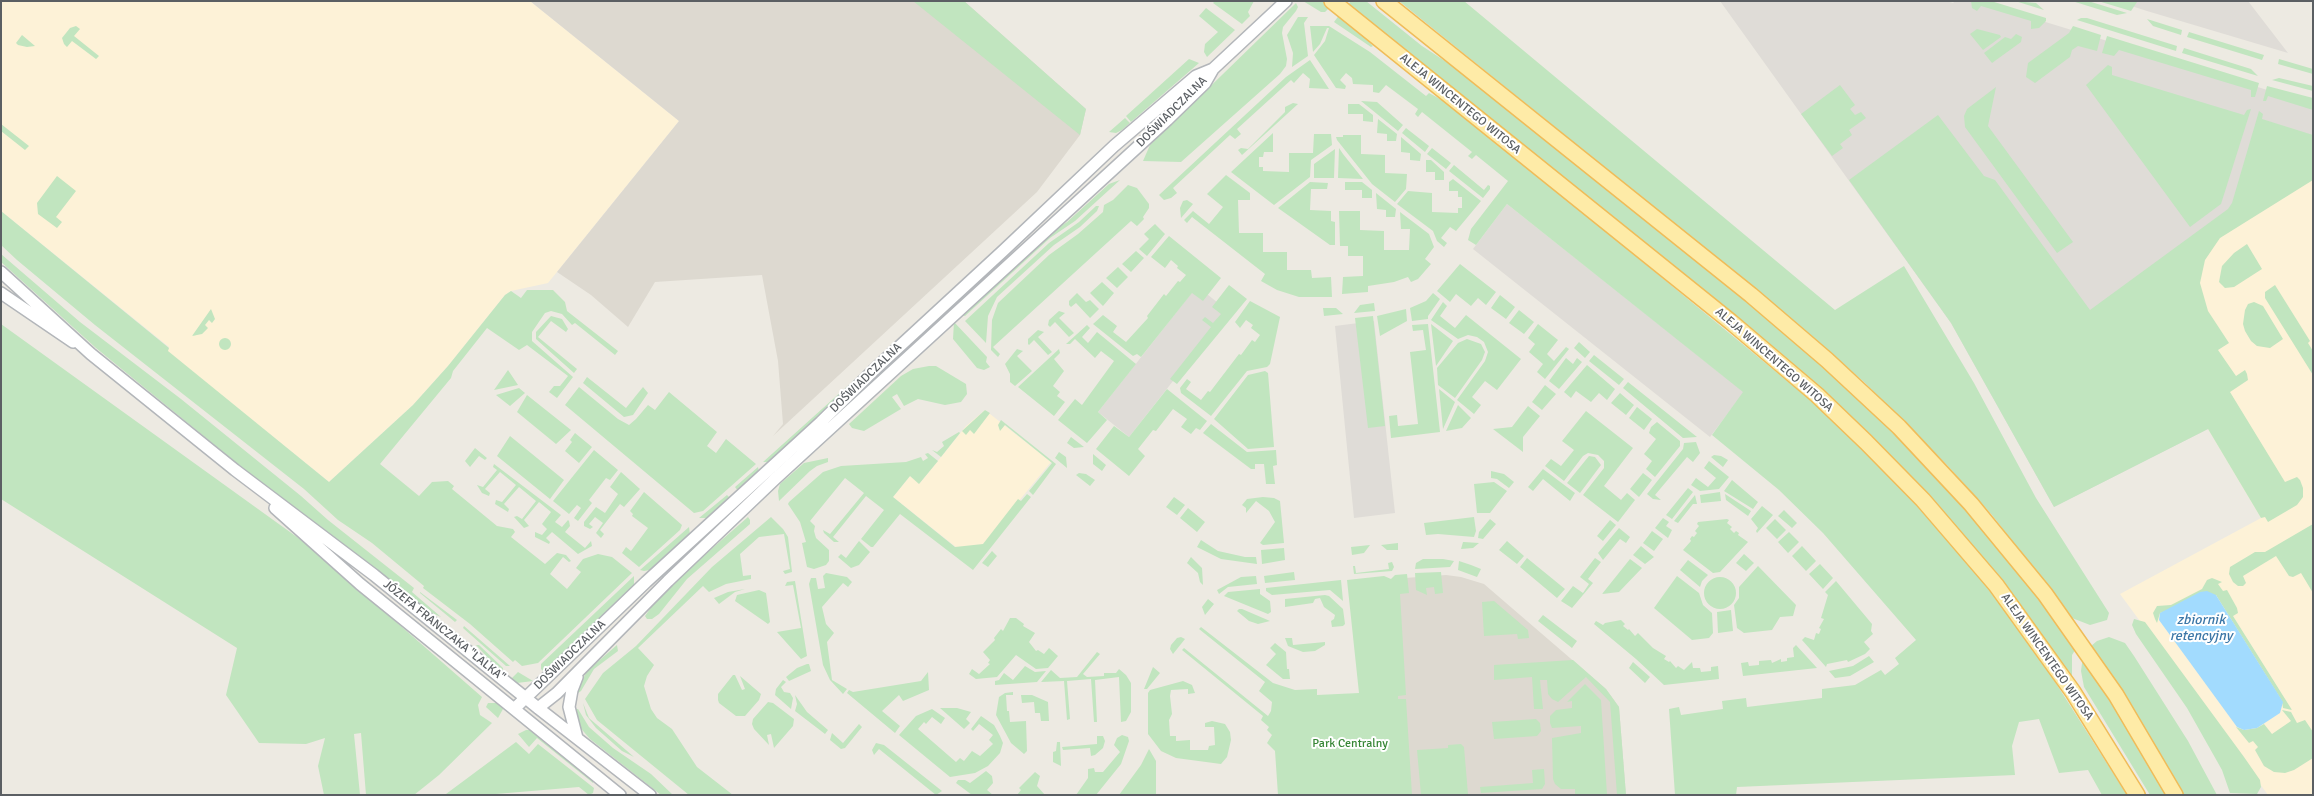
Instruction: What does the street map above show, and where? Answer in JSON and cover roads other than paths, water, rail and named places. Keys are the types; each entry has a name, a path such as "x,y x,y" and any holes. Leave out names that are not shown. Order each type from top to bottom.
{"main road":[{"name":"ALEJA WINCENTEGO WITOSA","path":"1332,1 1731,322 1817,395 1866,442 1929,507 2002,592 2073,692 2137,795"},
{"path":"1384,1 1799,335 1873,402 1922,451 1995,532 2056,609 2116,695 2175,795"}],"street":[{"name":"DOŚWIADCZALNA","path":"538,708 582,669 708,542 1167,120 1205,83 1213,69 1286,1"},
{"name":"DOŚWIADCZALNA","path":"515,708 1114,146 1196,76 1213,69"},
{"name":"JÓZEFA FRANCZAKA \"LALKA\"","path":"1,272 92,354 235,470 374,574 525,698 650,795"},
{"name":"JÓZEFA FRANCZAKA \"LALKA\"","path":"1,293 92,354"},
{"name":"JÓZEFA FRANCZAKA \"LALKA\"","path":"235,470 360,584 620,795"},
{"path":"577,738 571,720 570,698 574,683 582,669"},
{"path":"515,708 538,708"}],"water":[{"name":"zbiornik retencyjny","path":"2207,591 2216,595 2283,702 2280,713 2257,728 2244,730 2237,727 2159,620 2160,613 2200,592"}],"park label":[{"name":"Park Centralny","path":"1350,744"}]}
